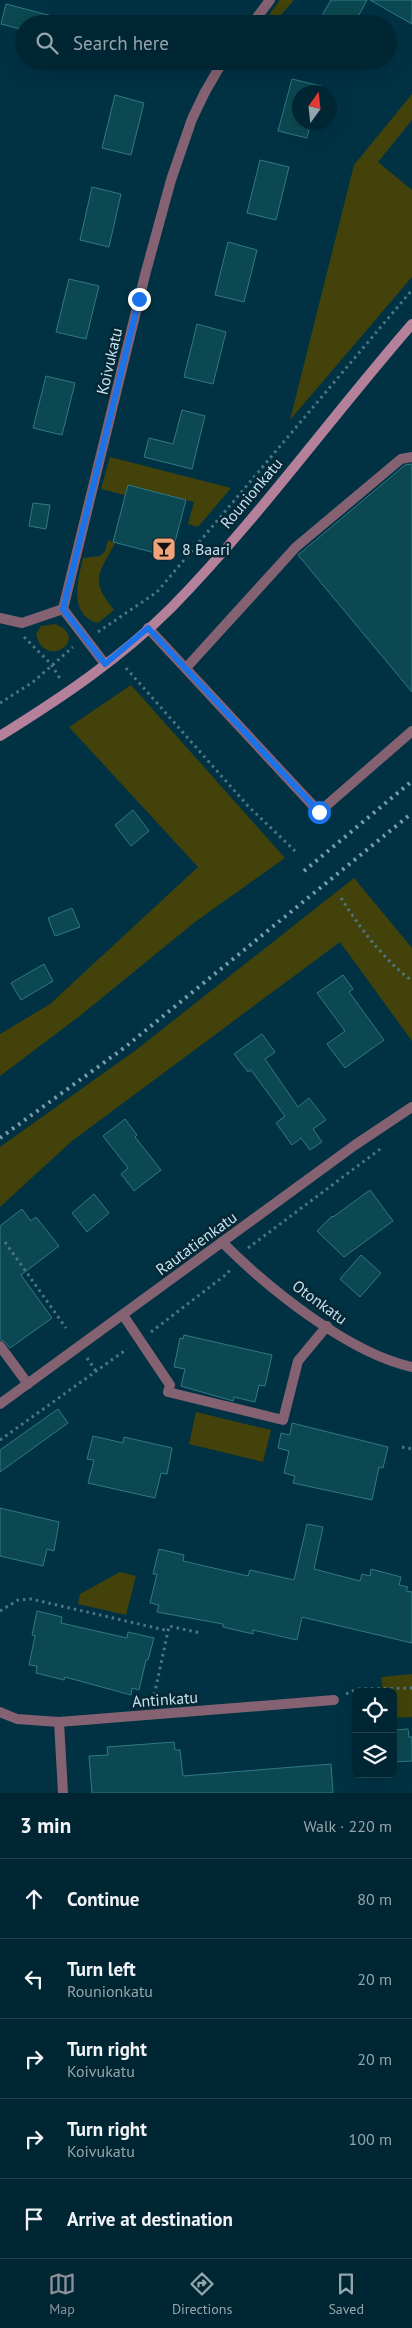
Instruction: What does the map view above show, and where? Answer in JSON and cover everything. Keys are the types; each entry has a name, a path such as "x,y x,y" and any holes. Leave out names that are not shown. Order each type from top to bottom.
{"main road":[{"name":"Rounionkatu","path":"0,736 70,693 171,607 241,529 412,324"}],"street":[{"path":"259,15 270,0"},
{"name":"Koivukatu","path":"63,609 145,275 171,180 192,119 218,70"},
{"path":"186,668 296,547 401,459 412,457"},
{"path":"0,618 22,623 63,609 105,664"},
{"path":"148,628 319,812 412,731"},
{"name":"Rautatienkatu","path":"0,1404 356,1145 412,1107"},
{"name":"Otonkatu","path":"222,1242 236,1257 301,1309 363,1348 412,1367"},
{"path":"123,1315 170,1385 168,1392 283,1420 298,1361 327,1326"},
{"path":"0,1346 28,1384"},
{"name":"Antinkatu","path":"0,1712 17,1719 60,1722 334,1700"},
{"path":"60,1722 63,1793"}],"path":[{"path":"0,703 33,682 68,649 87,639 157,592 412,290"},
{"path":"23,636 51,664"},
{"path":"115,656 248,806 295,851"},
{"path":"341,898 357,922 378,947 412,981"},
{"path":"0,1440 228,1274 236,1257 389,1144"},
{"path":"5,1242 66,1328"},
{"path":"402,1447 412,1449"},
{"path":"0,1611 18,1600 31,1599 168,1631"},
{"path":"152,1704 169,1626 200,1633"},
{"path":"334,1700 356,1689 412,1688"}],"shaded area":[{"path":"280,0 294,0 281,15 269,15"},
{"path":"412,94 412,120 378,162 412,190 412,277 290,420 354,165"},
{"path":"110,457 231,488 198,527 188,524 194,502 128,486 125,495 101,489"},
{"path":"108,540 115,543 101,570 99,583 101,591 114,610 98,623 82,613 77,596 79,576 83,558 100,556 105,551"},
{"path":"55,624 65,630 69,637 67,644 55,651 48,650 41,645 36,634 41,626"},
{"path":"131,685 285,858 195,922 81,1015 0,1076 0,1034 50,1004 198,867 69,727"},
{"path":"354,878 412,948 412,1041 340,942 72,1141 0,1207 0,1147 136,1050"},
{"path":"196,1412 271,1430 263,1462 189,1444"},
{"path":"120,1572 136,1576 126,1615 78,1604 80,1594"},
{"path":"412,1674 412,1717 397,1718 397,1688 382,1688 381,1677"}],"building":[{"path":"331,0 367,0 359,15 322,15"},
{"path":"370,0 412,0 412,24"},
{"path":"6,4 48,15 15,15 15,28 1,24"},
{"path":"292,79 317,85 292,85 292,130 309,130 307,138 278,131"},
{"path":"115,95 144,103 131,155 102,148"},
{"path":"260,160 289,167 276,220 247,213"},
{"path":"92,187 121,194 109,247 80,240"},
{"path":"228,242 257,250 244,302 215,295"},
{"path":"69,279 99,286 86,339 56,332"},
{"path":"197,324 226,332 213,384 184,377"},
{"path":"46,376 75,383 62,435 33,428"},
{"path":"182,410 205,416 192,469 144,457 149,438 173,444"},
{"path":"412,464 412,692 298,555 405,465"},
{"path":"128,485 186,500 171,557 113,542"},
{"path":"33,503 50,505 46,529 29,526"},
{"path":"133,810 149,831 131,846 115,825"},
{"path":"72,908 80,927 55,936 48,918"},
{"path":"44,964 53,981 21,1000 11,983"},
{"path":"343,975 353,989 349,992 384,1040 345,1068 327,1044 345,1031 317,993"},
{"path":"262,1034 275,1052 265,1059 298,1107 309,1098 326,1120 313,1129 322,1142 310,1150 301,1138 292,1145 276,1123 285,1116 251,1070 248,1072 234,1054"},
{"path":"125,1119 137,1135 135,1137 161,1170 134,1191 121,1174 128,1168 103,1136"},
{"path":"370,1190 393,1221 344,1257 317,1231 332,1216"},
{"path":"94,1194 109,1213 87,1232 72,1213"},
{"path":"22,1209 31,1221 36,1217 59,1246 21,1275 52,1318 10,1348 0,1339 0,1226"},
{"path":"361,1255 381,1273 360,1297 340,1279"},
{"path":"184,1335 272,1355 265,1386 259,1385 255,1402 234,1397 233,1401 181,1386 185,1369 174,1367 180,1338 183,1339"},
{"path":"58,1409 68,1423 0,1472 0,1450"},
{"path":"292,1423 388,1447 383,1468 379,1467 372,1500 293,1483 295,1476 284,1473 289,1451 278,1448 281,1433 290,1435"},
{"path":"93,1436 123,1443 124,1437 172,1448 167,1474 161,1473 155,1498 88,1483 94,1460 87,1459"},
{"path":"0,1508 59,1522 54,1551 47,1549 43,1566 0,1556"},
{"path":"307,1524 323,1527 314,1569 360,1581 362,1574 370,1576 371,1569 401,1577 399,1585 408,1587 406,1591 412,1592 412,1643 302,1617 297,1640 253,1630 253,1634 223,1627 223,1624 157,1612 159,1605 150,1603 157,1574 153,1574 159,1549 184,1555 183,1561 248,1576 250,1570 294,1580"},
{"path":"37,1611 62,1617 61,1623 127,1638 128,1632 154,1638 148,1660 146,1660 139,1690 132,1688 131,1695 65,1677 64,1680 36,1673 37,1666 29,1665 35,1636 32,1635"},
{"path":"408,1729 409,1737 412,1737 412,1761 397,1762 397,1730"},
{"path":"174,1742 175,1750 180,1750 183,1776 331,1764 333,1793 92,1793 89,1756 108,1755 107,1747"}],"railway":[{"path":"304,871 412,781"},
{"path":"0,1138 124,1048 412,813"}],"place":[{"name":"8 Baari","path":"164,549"}],"route":[{"path":"139,299 63,609 105,664 148,628 319,812"}]}
